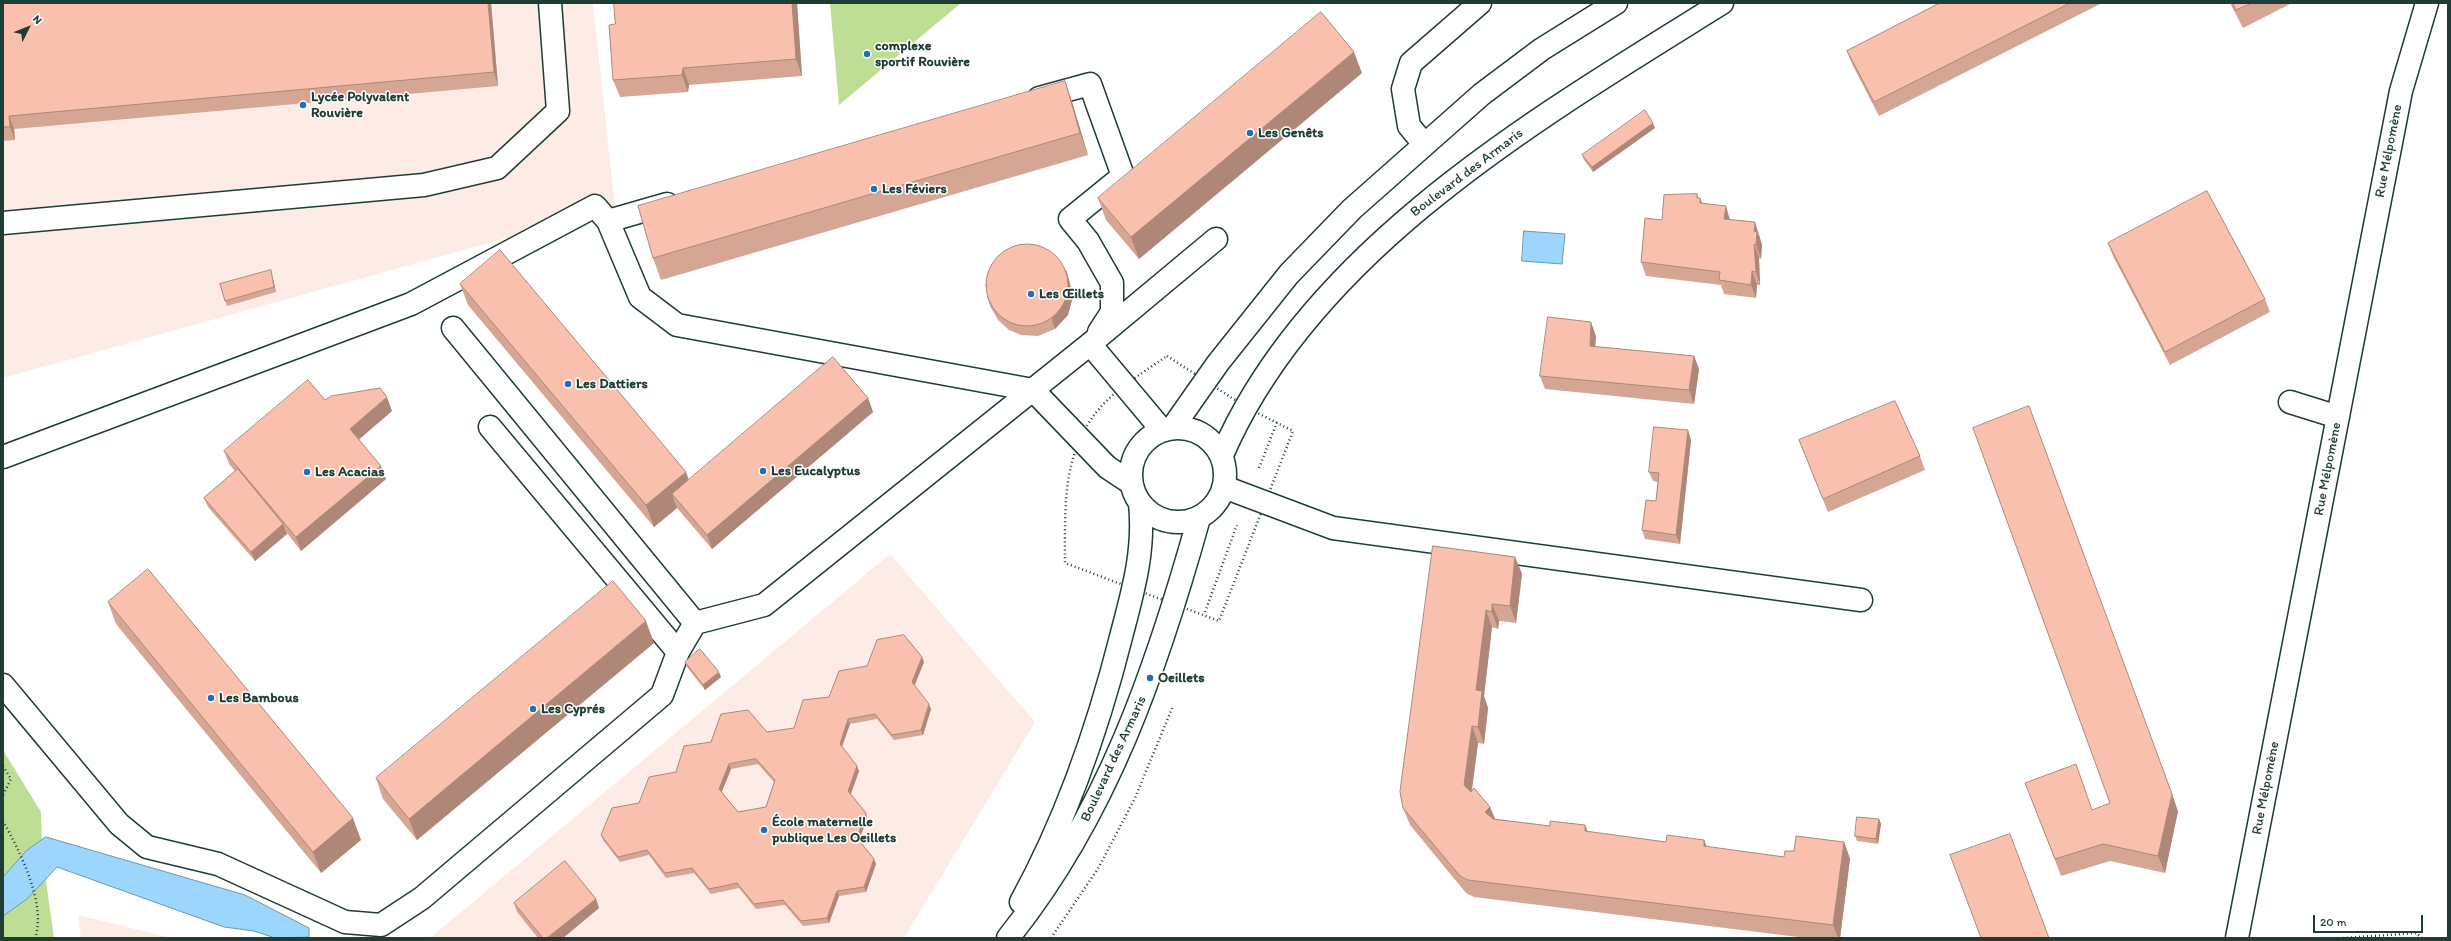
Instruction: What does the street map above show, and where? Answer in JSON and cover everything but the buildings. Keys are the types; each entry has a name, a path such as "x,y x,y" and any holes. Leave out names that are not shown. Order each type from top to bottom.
{"street":[{"path":"3,223 424,185 496,168 558,111 550,3"},
{"path":"1424,144 1409,126 1403,89 1411,63 1480,3"},
{"path":"1090,344 1126,386 1167,428 1188,428 1202,434 1214,443 1222,455 1226,471 1224,487 1215,505 1199,518 1187,522 1167,521 1150,513 1140,503 1131,483 1131,466 1137,451 1147,438 1167,428 1205,382 1289,274 1352,209 1482,94 1542,49 1616,3"},
{"name":"Boulevard des Armaris","path":"1222,455 1246,407 1295,334 1354,269 1420,206 1513,137 1722,3"},
{"name":"Rue Mélpomène","path":"2237,938 2401,91 2427,3"},
{"path":"1021,104 1090,84 1123,176 1070,219 1088,241 1112,283 1112,312 1090,344"},
{"path":"608,221 684,199"},
{"path":"3,457 410,304 595,206 608,221 640,297 677,325 1033,390 1107,467 1131,483"},
{"path":"3,685 119,824 147,847 218,864 345,922 381,925 422,898 662,695 678,652 695,623 764,605 1090,344 1216,239"},
{"path":"452,328 695,623"},
{"path":"2290,402 2338,417"},
{"path":"490,427 678,652"},
{"path":"1224,487 1333,528 1861,600"},
{"name":"Boulevard des Armaris","path":"1001,938 1027,890 1087,751 1112,675 1134,589 1143,532 1140,503"},
{"name":"Boulevard des Armaris","path":"1008,938 1024,918 1080,833 1107,782 1137,712 1175,604 1199,518"}],"path":[{"path":"1167,356 1205,382 1246,407 1293,430 1219,621 1065,563 1069,470 1080,438 1092,418 1107,401 1167,356"},
{"path":"1257,474 1280,416"},
{"path":"3,766 11,780 3,795"},
{"path":"3,821 18,848 34,895 38,929 35,938"},
{"path":"2343,938 2416,933 2422,938"}],"shaded area":[{"name":"Lycée Polyvalent Rouvière","path":"3,3 593,3 615,208 3,378"},
{"name":"École maternelle publique Les Oeillets","path":"890,554 1035,722 904,938 430,938"},
{"path":"78,915 172,938 81,938"}],"green space":[{"name":"complexe sportif Rouvière","path":"830,3 961,3 839,105"},
{"path":"3,750 41,812 42,853 54,938 3,938"}],"water":[{"path":"1524,231 1565,234 1562,264 1522,261"},
{"path":"46,837 245,895 309,928 309,937 275,938 254,931 224,927 57,867 27,899 3,916 3,877 26,851"}],"place":[{"name":"complexe sportif Rouvière","path":"867,54"},
{"name":"Lycée Polyvalent Rouvière","path":"303,105"},
{"name":"Les Genêts","path":"1250,133"},
{"name":"Les Féviers","path":"874,189"},
{"name":"Les Œillets","path":"1031,294"},
{"name":"Les Dattiers","path":"568,384"},
{"name":"Les Eucalyptus","path":"763,471"},
{"name":"Les Acacias","path":"307,472"},
{"name":"Oeillets","path":"1150,678"},
{"name":"Les Bambous","path":"211,698"},
{"name":"Les Cyprés","path":"533,709"},
{"name":"École maternelle publique Les Oeillets","path":"764,830"}]}
